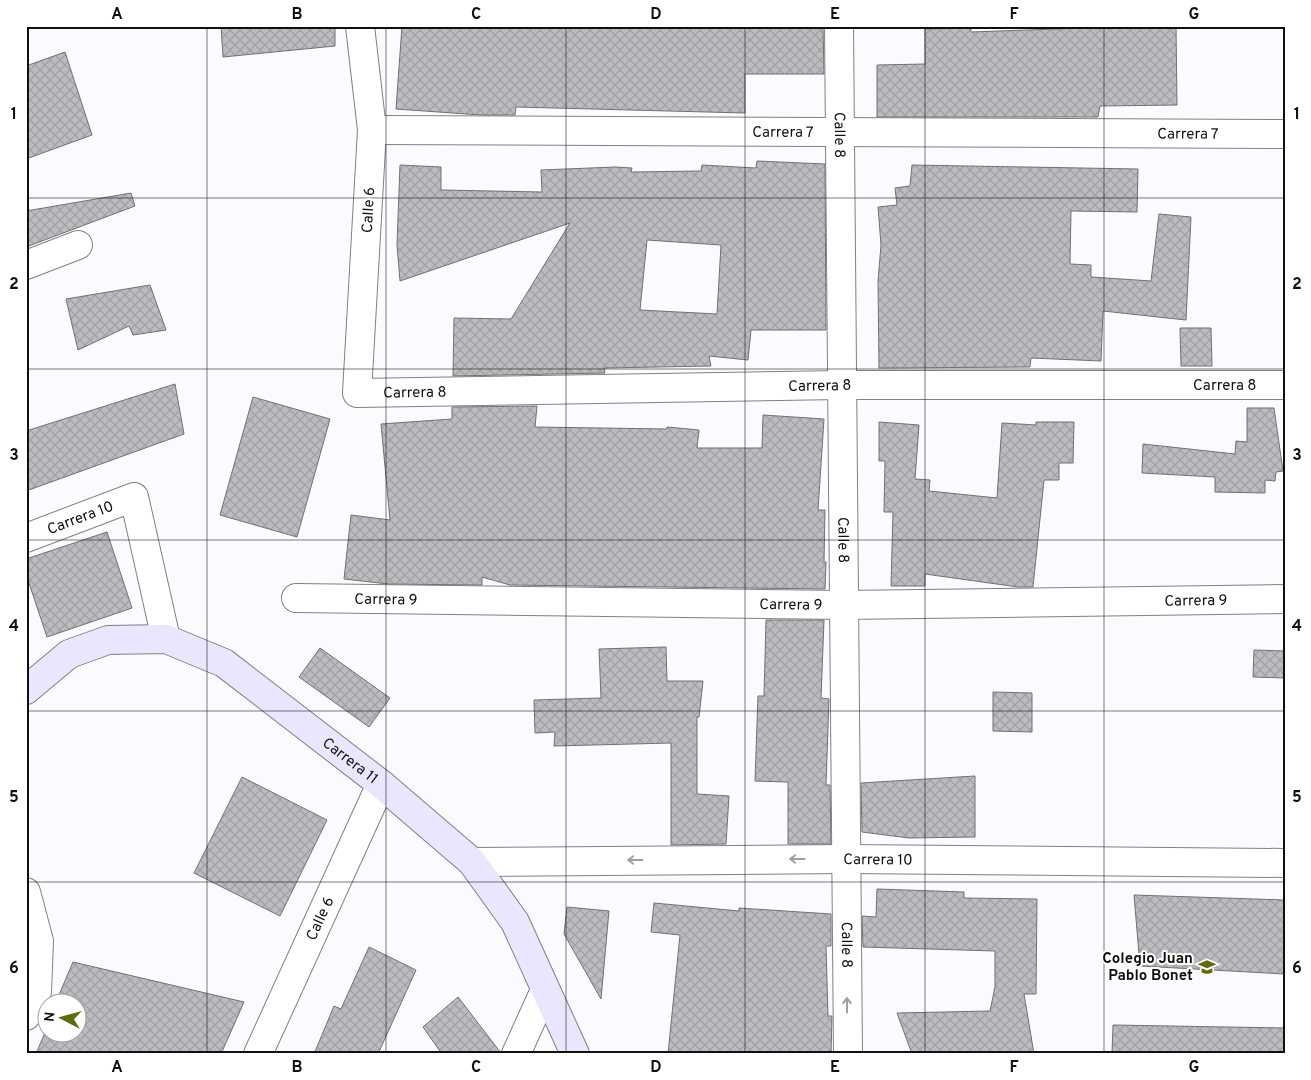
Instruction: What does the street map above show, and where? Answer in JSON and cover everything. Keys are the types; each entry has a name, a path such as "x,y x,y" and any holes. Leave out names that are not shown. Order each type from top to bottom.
{"street":[{"name":"Calle 6","path":"357,393 372,130 360,26"},
{"name":"Calle 8","path":"839,26 848,1054"},
{"name":"Carrera 7","path":"372,130 1285,134"},
{"path":"26,265 78,245"},
{"name":"Carrera 8","path":"357,393 842,385 1285,385"},
{"name":"Carrera 10","path":"26,538 134,497 166,639"},
{"name":"Carrera 9","path":"296,598 844,606 1285,599"},
{"name":"Carrera 11","path":"26,690 69,654 108,640 166,639 224,663 381,784 472,862 515,922 575,1054"},
{"name":"Calle 6","path":"258,1054 381,784"},
{"name":"Carrera 10","path":"472,862 846,859 1285,863"},
{"path":"26,892 39,941 37,992 26,1016"},
{"path":"516,1054 545,990"}],"building":[{"path":"221,26 335,26 335,46 223,57"},
{"path":"402,26 823,26 824,74 745,74 745,113 516,107 515,115 481,115 396,109"},
{"path":"1176,26 1177,105 1100,106 1098,117 877,117 877,65 925,64 925,29 971,28 971,32"},
{"path":"65,52 92,135 26,159 26,66"},
{"path":"757,161 825,164 826,330 751,330 748,360 709,356 711,366 604,368 605,373 453,376 454,318 511,319 570,223 400,281 397,245 400,165 441,167 441,190 542,192 541,170 615,167 632,168 631,172 701,171 702,165 756,168","holes":["647,240 721,245 717,314 640,310"]},
{"path":"912,165 1138,169 1137,212 1071,211 1070,264 1091,265 1091,277 1151,281 1159,214 1191,217 1186,320 1103,311 1101,361 1031,358 1030,367 879,368 878,281 881,245 878,207 897,205 895,188 910,186"},
{"path":"131,193 135,206 26,247 26,211"},
{"path":"150,285 166,330 133,335 129,326 78,350 66,299"},
{"path":"1180,328 1211,328 1212,366 1181,366"},
{"path":"175,384 184,434 26,491 26,431"},
{"path":"253,397 330,419 297,537 220,515"},
{"path":"537,406 535,427 667,429 667,427 699,430 697,448 762,448 763,415 824,419 818,510 825,510 825,589 510,585 482,577 482,585 388,584 344,579 351,515 390,520 381,424 452,419 452,407"},
{"path":"1247,408 1274,408 1283,471 1276,472 1275,481 1265,480 1265,493 1215,492 1215,477 1142,473 1143,444 1235,454 1236,441 1247,442"},
{"path":"879,422 919,425 915,479 930,480 929,491 997,498 1002,423 1036,425 1036,422 1074,422 1073,463 1059,463 1059,480 1044,480 1033,587 1018,587 925,574 925,586 891,586 893,512 884,512 885,461 879,461"},
{"path":"107,532 132,608 47,637 26,574 26,559"},
{"path":"766,620 824,620 821,698 829,699 826,785 830,785 831,844 788,844 788,782 755,781 758,696 764,696"},
{"path":"666,647 667,681 703,681 699,717 697,717 697,794 729,796 726,844 671,845 671,743 554,746 555,732 535,733 534,700 601,698 599,649"},
{"path":"320,648 390,698 369,727 299,677"},
{"path":"1254,650 1285,651 1285,678 1253,677"},
{"path":"993,692 1032,693 1032,732 993,731"},
{"path":"975,776 975,837 909,838 862,832 861,783"},
{"path":"242,777 327,820 280,916 194,873"},
{"path":"877,889 964,892 964,898 1037,899 1036,994 1024,994 1034,1054 912,1054 897,1013 990,1011 995,987 995,951 863,947 862,916 876,917"},
{"path":"1134,895 1285,900 1285,974 1140,966"},
{"path":"654,903 739,911 739,908 831,914 831,946 826,946 828,1016 832,1016 831,1054 668,1054 680,935 651,932"},
{"path":"567,907 609,911 601,999 564,934"},
{"path":"369,947 416,970 378,1054 314,1054 334,1006 341,1009"},
{"path":"73,962 244,1002 221,1054 36,1054 41,1042 88,1042 88,992 60,992"},
{"path":"458,997 501,1054 442,1054 423,1027"},
{"path":"1113,1025 1285,1028 1285,1054 1112,1054"}],"place":[{"name":"Colegio Juan Pablo Bonet","path":"1207,967"}]}
